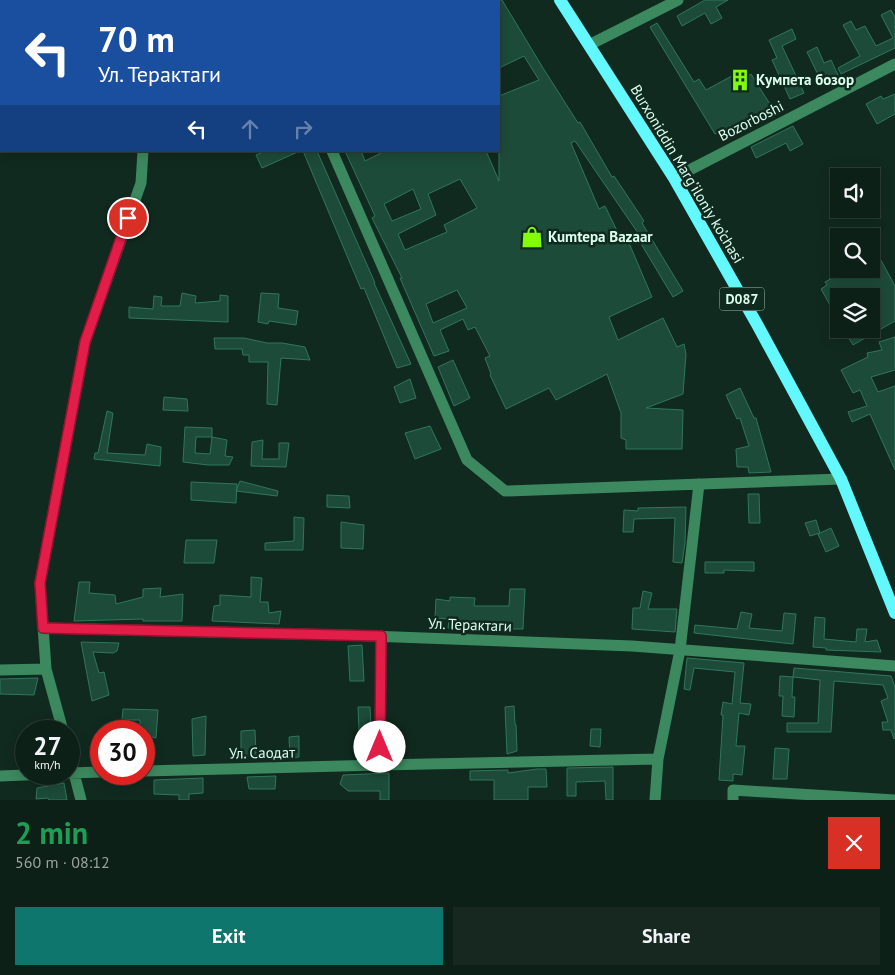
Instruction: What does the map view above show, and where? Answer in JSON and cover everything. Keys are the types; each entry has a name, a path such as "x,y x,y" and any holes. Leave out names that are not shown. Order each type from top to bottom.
{"main road":[{"name":"Burxoniddin Marg’iloniy ko’chasi","path":"560,0 674,178 758,326 841,479 895,613"}],"street":[{"path":"589,45 678,0"},
{"name":"Bozorboshi","path":"674,178 895,64"},
{"path":"60,720 46,669 40,583 85,342 140,183 143,152"},
{"path":"332,152 467,460 506,491 841,479"},
{"path":"655,800 658,760 680,650 699,484"},
{"name":"Ул. Терактаги","path":"43,628 381,636 632,646 895,666"},
{"path":"380,765 381,636"},
{"path":"0,670 46,669"},
{"name":"Ул. Саодат","path":"155,771 658,760"},
{"path":"0,776 15,775"},
{"path":"75,785 81,800"},
{"path":"733,800 733,790 888,800"}],"building":[{"name":"Kumtepa Bazaar","path":"500,0 502,0 578,123 580,122 612,177 614,176 644,221 642,223 683,291 673,297 637,237 640,236 575,141 571,143 599,209 605,206 624,245 629,243 652,297 609,317 618,340 663,318 677,347 684,344 686,354 683,394 646,408 683,410 682,449 626,449 626,440 621,438 621,413 607,374 556,400 549,388 506,409 490,375 485,358 490,356 475,327 468,330 463,319 440,330 449,351 434,356 400,278 402,278 372,218 375,216 345,152 361,152 365,161 383,152 486,152 499,181 500,96 539,80 524,56 500,68","holes":["460,179 477,208 444,225 447,232 405,250 398,234 436,215 428,194","413,189 421,209 392,221 384,204","457,290 467,308 433,323 426,304"]},
{"path":"705,0 728,0 716,7 722,18 711,24 705,13 682,26 677,16"},
{"path":"891,10 895,17 895,48 841,74 838,68 860,56 843,25 851,21 856,30 865,26 876,46 893,38 881,15"},
{"name":"Кумпета бозор","path":"657,23 694,82 699,79 706,90 741,71 746,78 751,74 773,109 752,122 750,118 727,131 726,128 715,134 650,27"},
{"path":"792,29 796,39 782,46 804,93 790,99 772,60 777,58 769,40"},
{"path":"817,47 824,63 831,60 838,75 822,83 807,52"},
{"path":"895,94 895,114 877,124 866,104 881,96 883,99"},
{"path":"793,126 803,144 790,151 786,143 756,158 751,147"},
{"path":"264,152 298,152 262,168 256,155"},
{"path":"303,152 317,152 411,364 397,368 364,288 361,289"},
{"path":"880,258 895,286 895,321 880,330 880,288 830,288 830,305 821,289 827,285 825,282 832,278 880,278"},
{"path":"182,293 196,296 195,303 220,301 220,295 228,296 228,322 129,318 129,307 153,309 154,296 162,297 161,306 180,306"},
{"path":"261,293 279,294 278,308 298,311 296,325 269,321 268,324 258,322"},
{"path":"895,337 895,370 871,377 878,392 895,386 895,470 870,414 852,422 848,412 867,406 860,390 853,393 841,370 868,357 867,353 882,350 879,342"},
{"path":"214,338 244,338 267,343 282,343 305,347 310,360 281,358 277,405 267,404 268,362 249,362 249,355 243,355 242,349 215,349"},
{"path":"849,338 865,338 853,345"},
{"path":"453,360 470,398 454,406 438,367"},
{"path":"410,379 416,398 400,403 394,387"},
{"path":"740,388 754,418 756,418 771,472 749,473 748,467 737,467 736,449 749,446 740,418 737,419 726,395"},
{"path":"164,397 187,399 188,411 163,410"},
{"path":"107,411 113,413 107,453 145,455 147,444 161,447 160,466 94,459 95,453 98,453"},
{"path":"430,426 441,449 415,459 405,433"},
{"path":"185,427 212,428 212,437 227,440 225,456 233,457 229,465 183,462","holes":["196,437 212,437 210,454 195,453"]},
{"path":"263,440 262,459 279,459 279,443 289,443 286,467 251,466 252,442"},
{"path":"240,481 278,491 277,496 236,491"},
{"path":"191,482 237,484 236,503 191,500"},
{"path":"748,494 759,494 760,523 749,523"},
{"path":"327,495 349,496 350,508 327,507"},
{"path":"686,507 685,543 682,563 673,562 675,518 634,519 633,532 623,532 624,510 638,511 638,508"},
{"path":"294,517 304,518 303,550 265,550 265,543 294,541"},
{"path":"816,520 820,533 810,536 805,523"},
{"path":"341,522 364,525 363,549 341,548"},
{"path":"831,528 839,546 826,552 818,534"},
{"path":"186,540 217,540 214,563 184,563"},
{"path":"705,562 754,562 754,571 724,570 724,573 705,573"},
{"path":"251,577 262,578 260,602 268,602 269,613 281,611 279,624 212,621 214,606 220,605 220,595 251,597"},
{"path":"79,582 90,582 89,593 115,595 116,604 143,597 143,589 161,588 160,597 183,594 182,621 143,621 143,619 74,621"},
{"path":"510,589 525,589 523,629 448,628 449,619 435,618 436,599 450,601 450,597 475,598 474,606 509,606"},
{"path":"643,591 652,593 648,609 677,609 675,632 632,629 633,608 640,608"},
{"path":"741,612 752,614 749,628 782,631 784,613 796,614 793,644 694,633 695,625 737,629"},
{"path":"815,617 825,618 824,639 856,642 857,629 867,629 865,642 877,640 881,652 826,650 826,648 813,647"},
{"path":"81,642 119,643 117,651 113,653 93,652 99,673 104,672 109,695 92,701"},
{"path":"362,645 364,681 350,681 348,646"},
{"path":"687,658 744,663 740,703 751,704 749,715 739,713 736,746 745,746 742,775 733,774 733,781 719,780 723,715 721,715 723,702 732,704 735,672 694,668 690,690 684,689"},
{"path":"794,668 891,676 895,687 895,738 891,730 883,730 882,722 888,722 881,701 888,698 883,685 834,681 831,732 787,732 787,723 818,723 820,680 793,677"},
{"path":"780,676 793,677 794,717 782,716 783,696 779,696"},
{"path":"38,678 34,695 0,694 0,679"},
{"path":"514,706 517,751 507,754 505,707"},
{"path":"358,707 370,707 372,754 360,755"},
{"path":"123,709 158,710 156,738 155,720 122,720"},
{"path":"206,716 205,755 193,756 192,719"},
{"path":"591,729 601,729 600,747 590,746"},
{"path":"255,730 256,755 241,757 241,731"},
{"path":"299,736 299,757 290,758 289,737"},
{"path":"775,748 789,749 787,779 773,779"},
{"path":"613,767 613,800 606,800 605,781 576,782 576,796 567,796 567,768"},
{"path":"546,769 547,787 528,787 528,800 494,800 494,780 470,780 470,771 508,770 508,773"},
{"path":"389,773 389,800 380,800 380,791 348,791 340,784 343,775"},
{"path":"276,776 275,789 249,789 247,777"},
{"path":"203,778 203,793 189,794 189,800 179,800 179,795 154,794 155,780"},
{"path":"64,785 67,800 36,799 37,788"}],"place":[{"name":"Кумпета бозор","path":"740,80"},
{"name":"Kumtepa Bazaar","path":"532,237"}],"route":[{"path":"128,218 85,342 40,583 43,628 381,636 380,747"}]}
